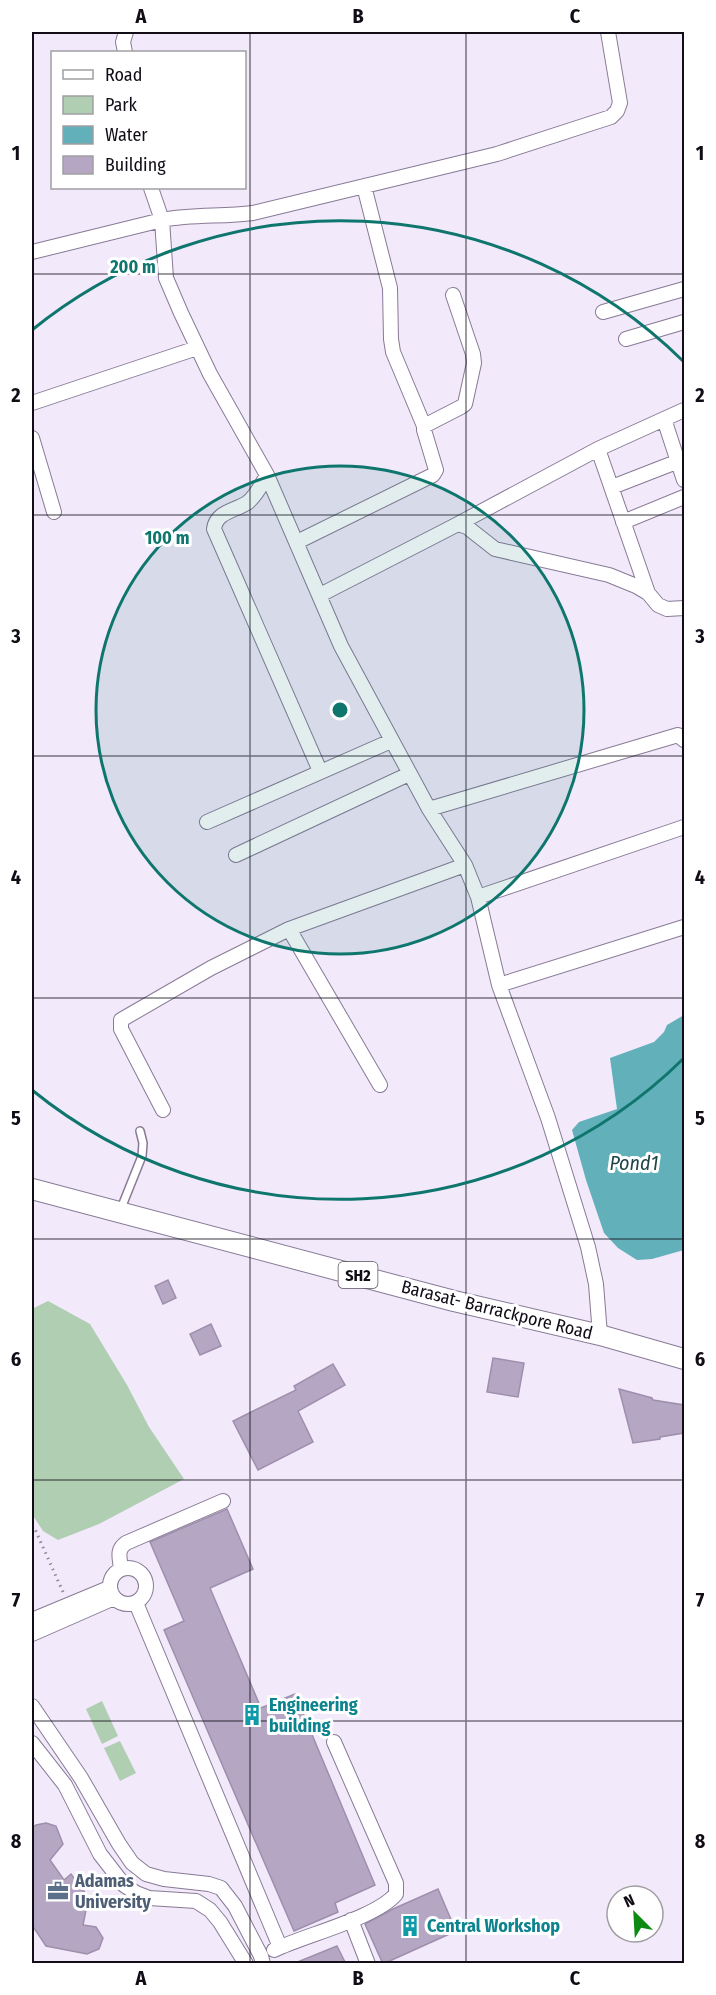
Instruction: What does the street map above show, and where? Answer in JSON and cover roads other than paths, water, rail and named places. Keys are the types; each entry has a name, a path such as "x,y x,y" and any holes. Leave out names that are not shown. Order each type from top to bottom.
{"main road":[{"name":"Barasat- Barrackpore Road","path":"32,1189 454,1300 600,1335 684,1359"}],"street":[{"path":"125,51 123,42 126,32"},
{"path":"32,252 179,216 231,216 253,213 497,154 611,117 617,111 620,103 608,32"},
{"path":"297,542 433,475 436,470 424,426 392,346 390,288 364,186"},
{"path":"151,189 162,220 166,278 197,348 267,475 341,646 409,774 465,865 478,897 499,985 548,1118 588,1248 596,1284 600,1335"},
{"path":"603,312 684,289"},
{"path":"424,426 461,407 467,398 474,363 473,354 453,295"},
{"path":"626,339 684,322"},
{"path":"32,403 197,348"},
{"path":"320,595 598,448 684,410"},
{"path":"664,419 682,460 684,480"},
{"path":"32,438 54,512"},
{"path":"598,448 648,593"},
{"path":"612,487 682,460"},
{"path":"267,475 258,492 246,503 219,516 214,529 320,771"},
{"path":"623,522 684,496"},
{"path":"458,524 466,527 495,549 595,570 636,586 648,593 658,605 667,609 684,609"},
{"path":"429,809 678,735 684,740"},
{"path":"207,822 391,741"},
{"path":"236,855 409,774"},
{"path":"478,897 684,827"},
{"path":"163,1110 121,1029 121,1020 211,968 289,929 465,865"},
{"path":"499,985 684,927"},
{"path":"289,929 380,1085"},
{"path":"121,1569 119,1552 121,1546 223,1501"},
{"path":"133,1568 143,1574 147,1584 145,1596 136,1603 124,1604 112,1593 112,1576 121,1569 133,1568"},
{"path":"32,1620 112,1593"},
{"path":"32,1634 112,1593"},
{"path":"136,1603 280,1947"},
{"path":"32,1706 81,1778 132,1863 146,1874 221,1888 235,1906 262,1960 280,1947 351,1920 391,1900 396,1894 396,1883 334,1742"},
{"path":"32,1743 65,1785 100,1854 124,1886 149,1898 196,1900 210,1910 220,1922 246,1964"},
{"path":"100,1854 119,1844"},
{"path":"351,1920 368,1964"}],"lane":[{"path":"119,1212 142,1156 143,1143 140,1131"}],"water":[{"name":"Pond1","path":"684,1015 684,1250 652,1259 637,1260 618,1248 604,1233 572,1130 579,1122 617,1109 610,1058 654,1042 664,1032 667,1025"}],"place":[{"name":"Engineering building","path":"252,1715"},
{"name":"Adamas University","path":"58,1891"},
{"name":"Central Workshop","path":"410,1926"}]}
